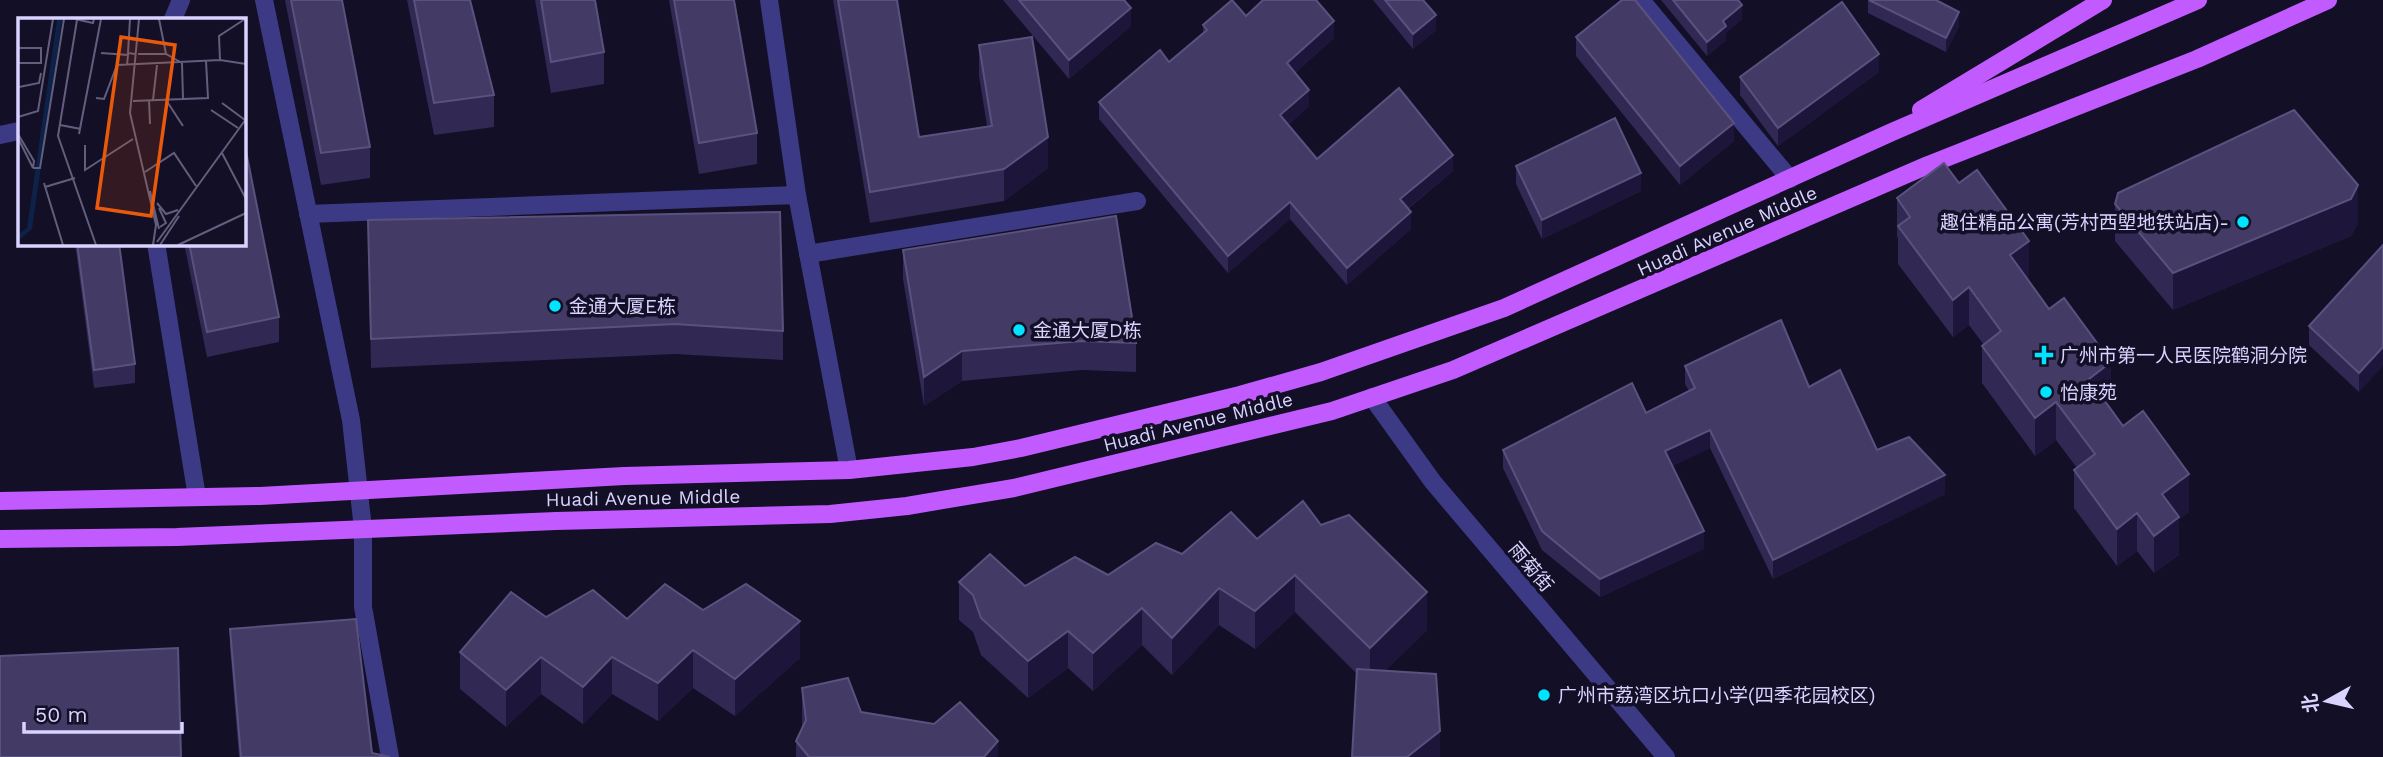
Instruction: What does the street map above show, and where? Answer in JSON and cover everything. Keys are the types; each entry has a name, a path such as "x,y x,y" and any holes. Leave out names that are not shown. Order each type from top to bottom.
{"main road":[{"path":"1868,143 2103,0"},
{"name":"Huadi Avenue Middle","path":"0,500 197,497 624,476 849,470 974,457 1021,448 1240,395 1321,372 1504,308 1868,143 2198,0"},
{"name":"Huadi Avenue Middle","path":"0,539 177,537 556,521 830,514 907,506 1027,485 1251,432 1453,370 1928,165 2197,59 2328,0"}],"street":[{"path":"173,18 181,0"},
{"path":"264,0 351,419 361,490 363,607 390,757"},
{"path":"769,0 797,195 849,470"},
{"path":"1641,0 1790,179"},
{"path":"0,135 18,131"},
{"path":"309,214 797,195"},
{"path":"808,254 1137,201"},
{"path":"156,245 197,497"},
{"name":"雨菊街","path":"1372,397 1433,482 1666,757"}],"building":[{"path":"291,0 342,0 370,147 321,153"},
{"path":"414,0 470,0 494,95 434,103"},
{"path":"541,0 595,0 604,52 551,62"},
{"path":"674,0 734,0 757,133 699,143"},
{"path":"838,0 897,0 919,137 992,126 979,45 1032,37 1048,137 1004,169 870,192"},
{"path":"1019,0 1124,0 1131,8 1069,60"},
{"path":"1232,0 1246,16 1263,0 1316,0 1334,21 1287,63 1309,90 1280,115 1317,159 1399,88 1453,155 1400,199 1411,212 1347,268 1290,202 1228,256 1099,102 1160,50 1169,62 1207,30 1203,25"},
{"path":"1385,0 1423,0 1436,15 1413,34"},
{"path":"1622,0 1635,0 1734,123 1680,166 1576,37"},
{"path":"1673,0 1738,0 1742,5 1723,21 1726,26 1707,42"},
{"path":"1869,0 1936,0 1959,12 1946,38"},
{"path":"1842,2 1879,54 1778,128 1740,77"},
{"path":"2294,110 2358,185 2351,199 2173,273 2115,204 2118,193"},
{"path":"1615,118 1641,173 1542,220 1516,166"},
{"path":"245,146 279,317 207,332 189,245 245,245"},
{"name":"怡康苑","path":"1944,163 1959,183 1977,170 2029,241 2010,255 2049,309 2064,298 2111,362 2089,379 2123,426 2143,411 2189,474 2162,494 2179,517 2154,536 2137,513 2117,529 2074,470 2095,454 2056,402 2035,418 1982,346 2001,331 1969,287 1953,300 1898,226 1910,217 1897,198"},
{"path":"780,212 783,331 675,324 371,339 368,220"},
{"path":"1116,216 1136,343 1082,341 962,351 924,377 903,250"},
{"path":"77,245 119,245 135,364 94,370"},
{"path":"2383,245 2383,347 2359,373 2309,326"},
{"path":"1781,320 1809,387 1840,370 1877,450 1909,437 1945,475 1773,560 1710,430 1665,451 1704,531 1600,579 1542,531 1503,450 1632,383 1646,413 1695,388 1685,366"},
{"path":"1303,501 1321,525 1349,515 1427,592 1370,648 1295,575 1255,611 1219,588 1172,638 1142,608 1093,653 1068,631 1028,661 981,618 973,595 959,582 990,554 1025,586 1075,557 1108,575 1156,543 1182,554 1231,512 1257,539"},
{"path":"665,584 703,610 746,584 800,621 735,679 693,650 658,683 612,657 583,687 541,657 506,690 460,652 511,592 546,617 593,590 627,619"},
{"path":"356,619 372,753 390,757 241,757 230,629"},
{"path":"178,648 181,757 0,757 0,656"},
{"path":"1357,669 1436,674 1440,731 1407,757 1352,757"},
{"path":"848,678 861,712 934,724 960,702 998,741 984,757 809,757 796,741 806,720 802,688"}],"place":[{"name":"趣住精品公寓(芳村西塱地铁站店)-","path":"2243,222"},
{"name":"金通大厦E栋","path":"555,306"},
{"name":"金通大厦D栋","path":"1019,330"},
{"name":"广州市第一人民医院鹤洞分院","path":"2044,355"},
{"name":"怡康苑","path":"2046,392"},
{"name":"广州市荔湾区坑口小学(四季花园校区)","path":"1544,695"}]}
